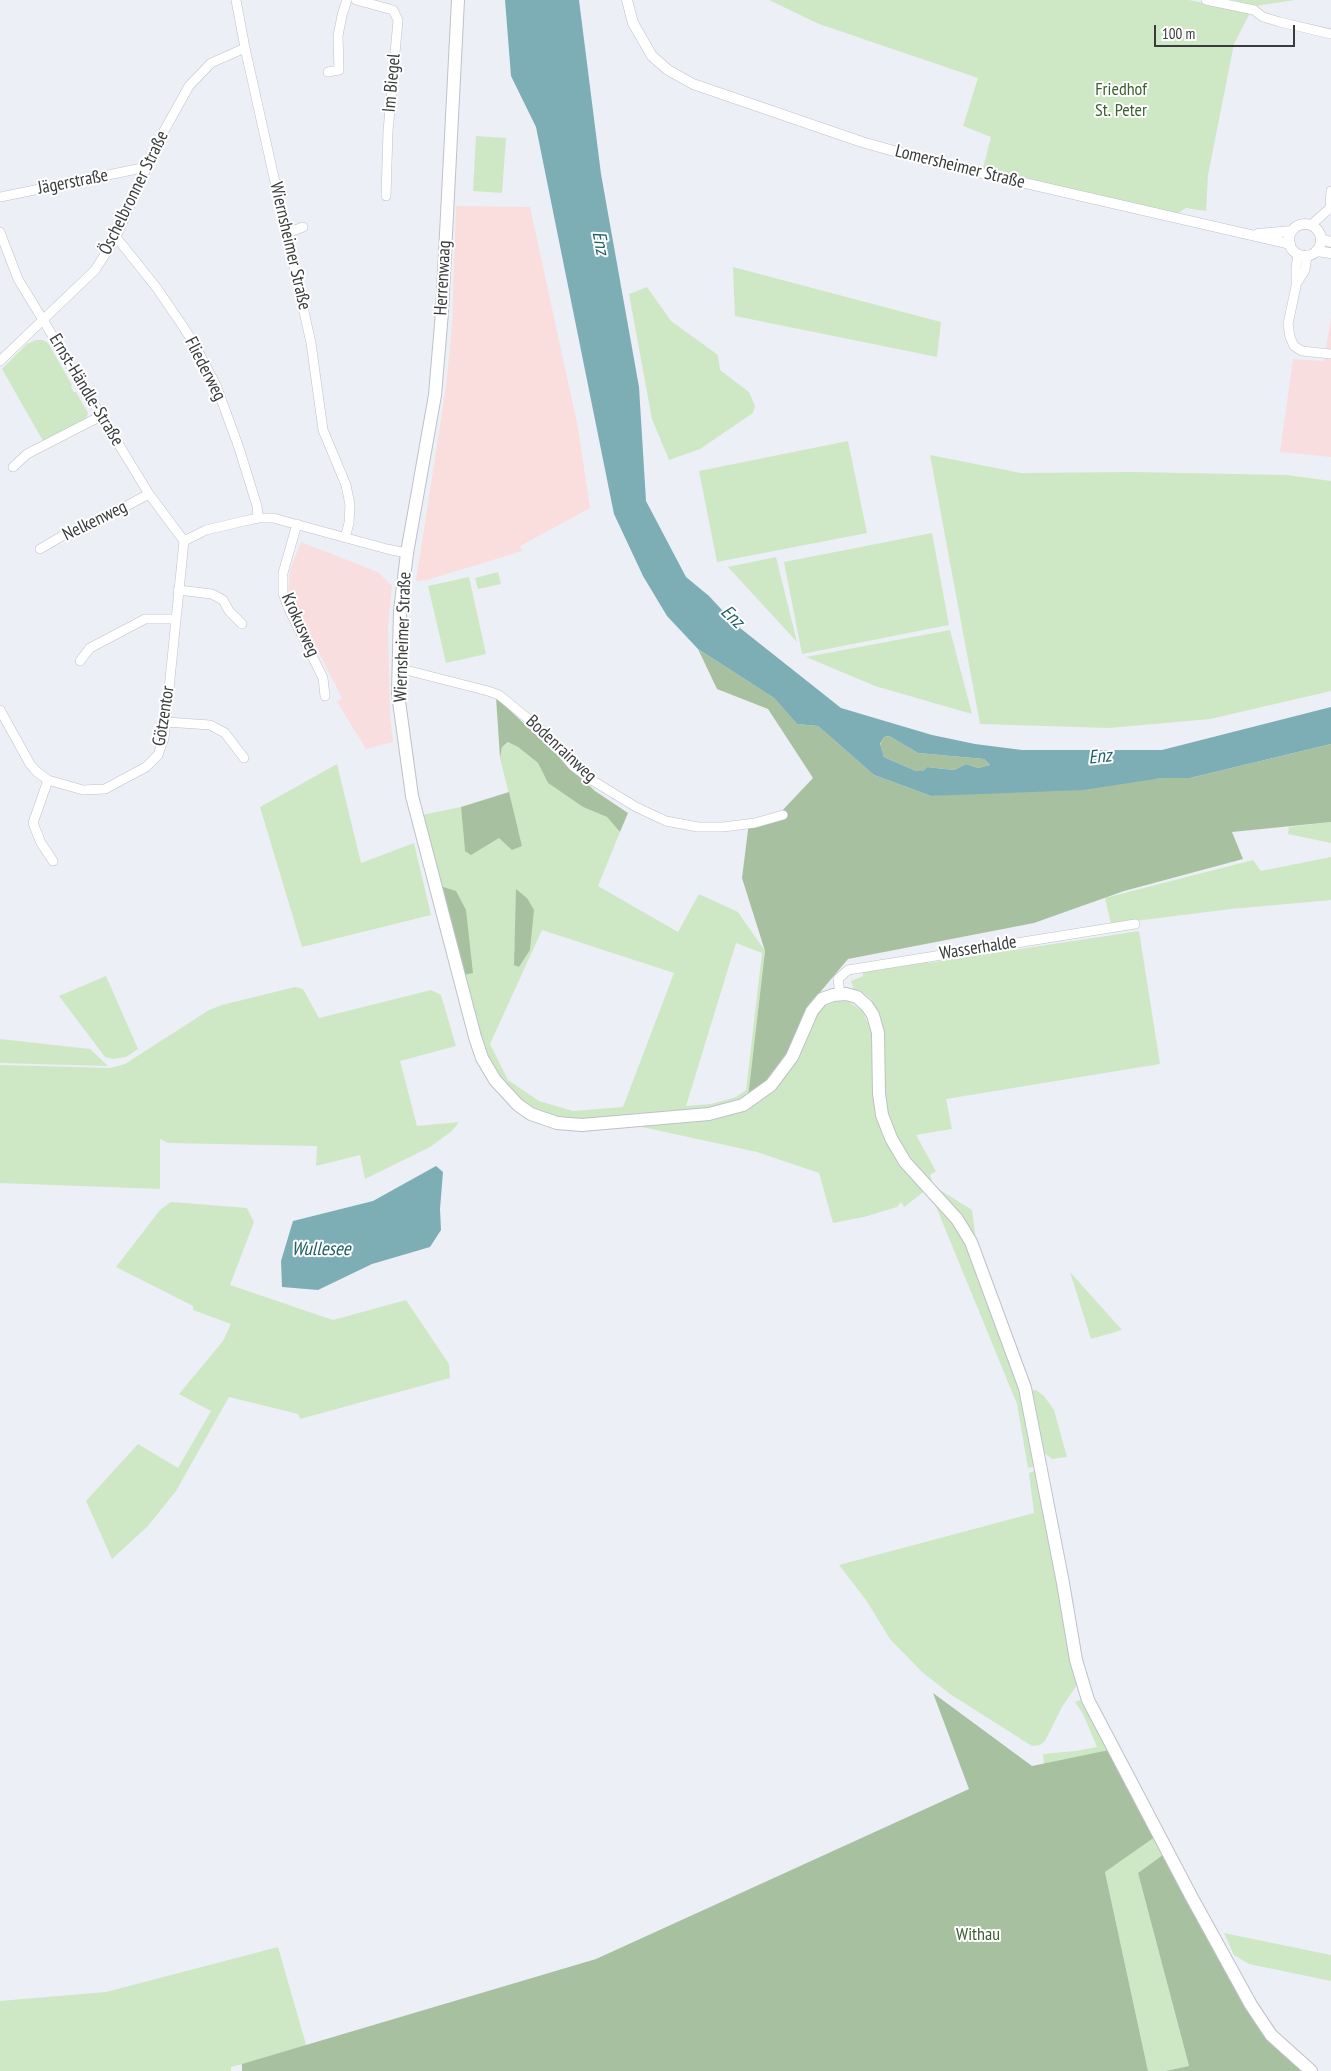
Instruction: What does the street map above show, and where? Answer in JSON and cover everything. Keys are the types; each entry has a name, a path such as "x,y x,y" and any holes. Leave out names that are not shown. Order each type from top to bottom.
{"main road":[{"name":"Herrenwaag","path":"407,553 435,395 442,312 458,0"},
{"name":"Wiernsheimer Straße","path":"407,553 400,611 398,668 399,702 412,796 482,1058 495,1080 518,1105 531,1114 556,1122 582,1125 709,1114 743,1105 771,1085 792,1058 812,1011 822,999 840,994"},
{"path":"840,994 856,997 867,1006 873,1015 879,1040 881,1108 891,1138 905,1162 957,1219 971,1242 1012,1351 1025,1388 1034,1429 1076,1660 1092,1708 1190,1896 1251,2005 1271,2035 1311,2071"}],"street":[{"name":"Wiernsheimer Straße","path":"236,0 245,48 312,343 323,430 346,485 350,506 349,523 345,538 407,553"},
{"path":"328,72 339,70 338,36 347,0"},
{"name":"Im Biegel","path":"356,0 393,10 398,20 388,131 386,196"},
{"name":"Lomersheimer Straße","path":"627,0 633,23 652,56 679,77 693,84 852,138 929,161 1290,244"},
{"path":"1206,0 1254,10 1263,17 1331,34"},
{"name":"Öschelbronner Straße","path":"0,361 95,270 116,237 159,140 189,86 211,63 245,48"},
{"name":"Jägerstraße","path":"0,197 146,167"},
{"path":"1311,225 1330,208 1331,191"},
{"path":"1331,253 1307,254 1290,244 1292,231 1298,225 1311,225 1326,240 1307,254 1296,268 1296,286 1288,324 1290,337 1294,346 1302,351 1331,354"},
{"path":"287,233 303,228"},
{"name":"Lomersheimer Straße","path":"1248,234 1292,231"},
{"name":"Ernst-Händle-Straße","path":"0,232 18,279 150,494 184,541"},
{"name":"Fliederweg","path":"116,237 156,287 196,345 216,384 239,448 257,506 258,518"},
{"path":"13,467 28,454 102,416"},
{"name":"Nelkenweg","path":"40,549 62,536 96,522 150,494"},
{"path":"184,541 206,530 258,518 273,518 345,538"},
{"name":"Krokusweg","path":"297,524 283,574 283,593 288,607 324,678 325,696"},
{"name":"Götzentor","path":"0,710 30,764 48,780 68,786 94,790 105,789 146,767 158,755 164,738 184,541"},
{"path":"178,590 212,594 222,600 229,611 242,624"},
{"path":"80,661 90,648 145,618 176,619"},
{"name":"Bodenrainweg","path":"398,668 499,695 543,732 573,766 590,779 636,807 666,820 698,827 723,827 755,823 783,815"},
{"path":"166,722 210,725 225,733 244,758"},
{"path":"48,780 33,823 41,844 53,861"},
{"name":"Wasserhalde","path":"840,994 838,980 848,970 1136,924"}],"shaded area":[{"path":"456,206 530,207 578,428 590,508 520,546 522,551 427,580 416,581 446,387 452,326"},
{"path":"1331,317 1331,457 1280,452 1293,359 1324,361"},
{"path":"301,542 378,572 392,586 388,626 390,715 393,742 366,749 337,702 342,698 288,592 290,570"}],"green space":[{"name":"Friedhof St. Peter","path":"769,0 1189,0 1250,13 1234,44 1208,175 1206,211 1186,208 1177,214 1016,179 983,168 991,137 963,126 978,78 819,24"},
{"path":"1232,0 1295,0 1256,6"},
{"path":"476,136 506,138 502,193 473,191"},
{"path":"733,267 941,322 937,357 735,316"},
{"path":"647,287 671,321 718,355 720,370 749,392 755,406 753,413 700,449 669,460 652,419 629,294"},
{"path":"36,340 43,340 48,343 72,385 71,387 88,413 86,419 43,441 2,369 27,344"},
{"path":"848,441 867,533 717,562 699,471"},
{"path":"930,455 1021,473 1134,472 1287,475 1331,481 1331,691 1210,719 1109,728 980,724"},
{"path":"932,533 949,625 802,654 784,562"},
{"path":"776,557 797,642 728,567"},
{"path":"498,572 501,584 478,589 475,578"},
{"path":"469,577 486,654 446,663 428,586"},
{"path":"950,630 972,714 875,686 806,657"},
{"path":"698,649 774,698 797,724 818,726 874,775 931,796 1162,778 1190,778 1331,744 1331,822 1232,832 1243,859 1124,891 1034,923 848,959 811,1003 780,1070 748,1097 765,951 742,878 749,822 778,815 813,778 768,709 717,689"},
{"path":"496,697 595,791 628,813 620,832 607,817 583,807 548,783 538,763 518,747 508,742 502,747 500,758"},
{"path":"889,736 918,753 984,759 990,765 978,768 966,764 954,770 927,767 923,771 916,771 884,757 880,745 884,737"},
{"path":"509,742 518,747 538,763 548,783 583,807 607,817 620,832 598,886 678,932 699,894 738,912 765,951 748,1097 737,1102 699,1111 596,1120 563,1119 529,1107 505,1086 484,1050 464,975 472,973 440,886 422,815 461,807 465,851 499,838 522,846 500,758 502,747","holes":["516,890 527,898 530,950 519,967 514,949 517,924","542,930 674,973 623,1107 573,1111 539,1101 508,1080 490,1044","736,943 762,953 746,1090 736,1097 711,1104 686,1106"]},
{"path":"337,764 361,863 414,843 431,915 302,947 260,807"},
{"path":"509,792 522,846 512,850 499,838 471,855 465,851 461,807"},
{"path":"1331,822 1331,843 1288,834 1289,827"},
{"path":"1331,857 1331,900 1231,909 1111,924 1105,898 1253,860 1261,871"},
{"path":"440,886 456,891 466,910 473,973 464,975"},
{"path":"516,889 527,898 534,910 530,950 519,967 514,965"},
{"path":"1139,931 1160,1064 946,1099 952,1129 916,1135 936,1171 930,1175 932,1181 930,1181 905,1153 889,1120 884,1091 882,1023 871,999 860,990 854,990 851,981 863,976 862,969 926,958 928,963"},
{"path":"106,976 138,1049 126,1057 113,1059 105,1057 59,996"},
{"path":"295,987 303,989 319,1018 431,990 441,995 456,1046 400,1061 417,1126 459,1122 452,1131 430,1147 365,1179 360,1155 316,1166 317,1146 168,1143 160,1139 160,1189 0,1183 0,1065 110,1068 125,1064 209,1010"},
{"path":"843,1001 849,1002 862,1011 871,1030 877,1111 926,1190 904,1207 901,1202 897,1207 864,1217 833,1223 819,1173 757,1152 633,1125 733,1113 824,1006"},
{"path":"0,1039 90,1049 108,1066 0,1063"},
{"path":"926,1190 962,1235 1018,1381 1037,1466 1028,1468 1017,1404 937,1209"},
{"path":"940,1190 972,1210 977,1247 938,1191"},
{"path":"171,1202 247,1208 254,1222 230,1285 333,1320 406,1300 449,1364 450,1378 300,1419 298,1414 229,1397 176,1491 147,1527 112,1559 86,1501 138,1444 178,1468 211,1411 179,1394 223,1341 231,1324 193,1310 193,1306 116,1267 160,1210"},
{"path":"1070,1272 1122,1330 1091,1339"},
{"path":"1036,1390 1044,1396 1054,1410 1067,1457 1052,1459 1043,1452 1029,1391"},
{"path":"1037,1470 1077,1685 1062,1707 1045,1741 1040,1745 1032,1746 950,1694 922,1672 890,1639 866,1600 839,1565 1034,1513 1029,1473"},
{"name":"Withau","path":"933,1693 1032,1766 1109,1750 1155,1837 1105,1872 1148,2071 242,2071 242,2064 596,1959 969,1789"},
{"path":"1084,1701 1109,1750 1044,1764 1043,1754 1097,1747 1083,1714 1075,1702"},
{"path":"1155,1837 1164,1854 1138,1873 1189,2066 1165,2071 1148,2071 1105,1872"},
{"path":"1164,1854 1235,1986 1305,2071 1165,2071 1189,2066 1138,1873"},
{"path":"1224,1933 1331,1955 1331,1981 1249,1964 1234,1955"},
{"path":"278,1947 307,2048 231,2067 231,2071 0,2071 0,2001 106,1992"}],"water":[{"name":"Enz","path":"505,0 579,0 601,174 639,387 646,501 686,577 709,596 735,624 841,708 932,735 975,744 1022,750 1162,750 1331,707 1331,744 1190,778 1162,778 1083,790 931,796 874,775 818,726 797,724 774,698 698,649 667,616 643,576 614,514 536,127 511,76","holes":["889,736 918,753 984,759 990,765 978,768 966,764 954,770 927,767 923,771 916,771 884,757 880,744 884,737"]},
{"name":"Wullesee","path":"436,1166 443,1172 440,1209 441,1230 430,1247 372,1264 318,1290 282,1287 281,1261 293,1221 373,1201"}]}
